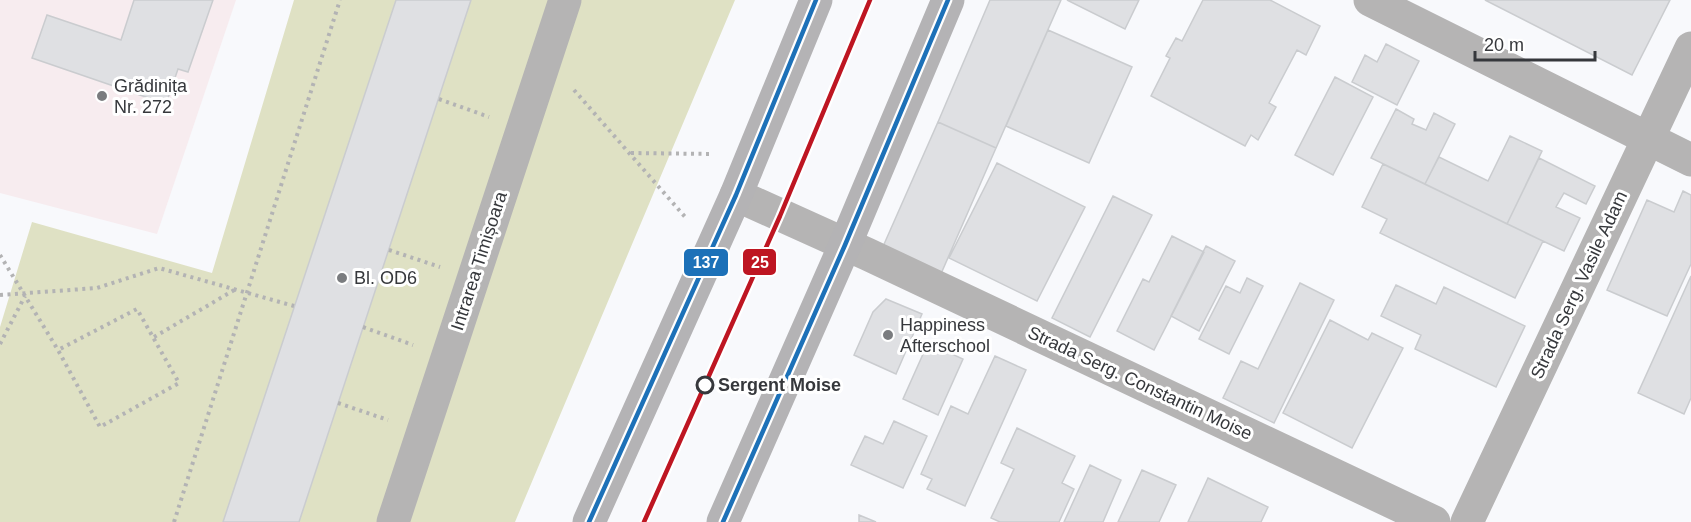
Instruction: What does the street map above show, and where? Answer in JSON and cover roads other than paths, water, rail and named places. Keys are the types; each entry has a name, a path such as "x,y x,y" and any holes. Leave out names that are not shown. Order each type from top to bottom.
{"main road":[{"path":"589,522 736,195 816,0"},
{"path":"723,522 846,245 948,0"}],"street":[{"name":"Intrarea Timișoara","path":"393,522 565,0"},
{"path":"1370,0 1691,160"},
{"name":"Strada Serg. Vasile Adam","path":"1467,522 1691,48"},
{"name":"Strada Serg. Constantin Moise","path":"736,195 1434,522"}],"place":[{"name":"Grădinița Nr. 272","path":"102,96"},
{"name":"Bl. OD6","path":"342,278"},
{"name":"Happiness Afterschool","path":"888,335"},
{"name":"Sergent Moise","path":"705,385"}]}
